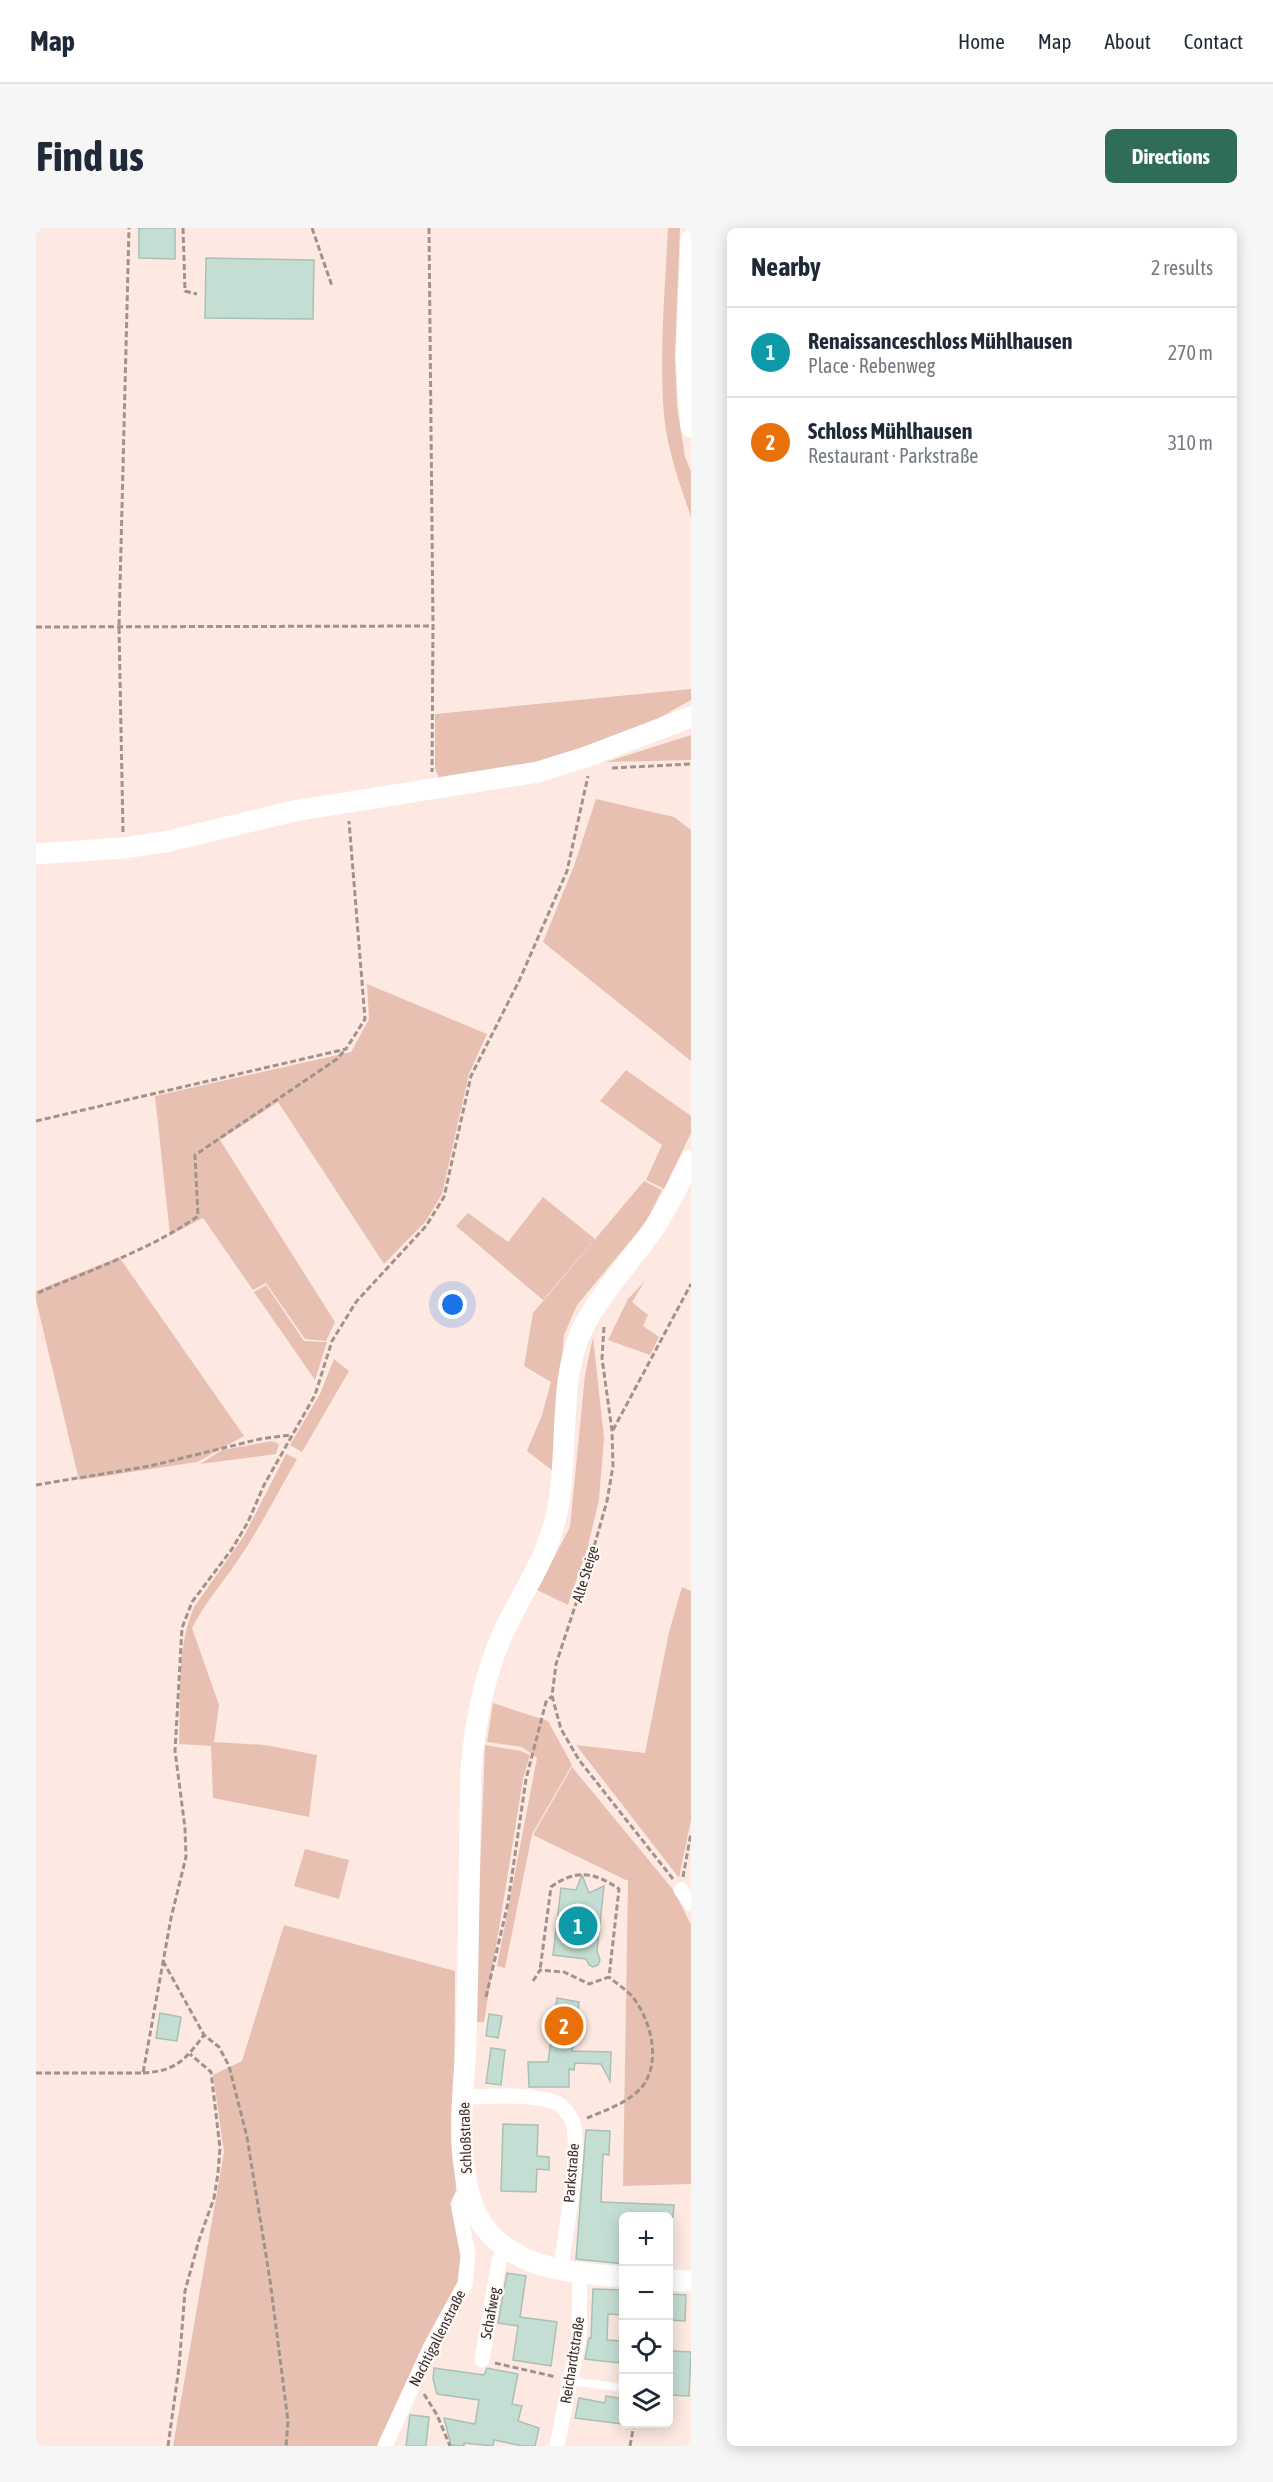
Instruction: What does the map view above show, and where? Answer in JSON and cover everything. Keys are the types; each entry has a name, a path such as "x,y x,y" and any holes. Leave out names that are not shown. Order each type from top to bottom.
{"street":[{"path":"691,240 686,357 691,427"},
{"path":"36,854 123,848 165,842 294,811 538,772 586,757 691,717"},
{"name":"Schloßstraße","path":"619,2277 571,2272 528,2260 505,2248 484,2225 468,2195 463,2162 463,2097 471,1768 477,1718 488,1673 502,1635 547,1551 556,1518 569,1383 580,1334 604,1293 661,1217 691,1160"},
{"path":"686,1891 691,1904"},
{"name":"Parkstraße","path":"463,2097 511,2097 552,2101 566,2110 573,2124 576,2144 562,2260 571,2272"},
{"name":"Nachtigallenstraße","path":"385,2446 415,2379 465,2284 468,2255 459,2209 461,2199 468,2195"},
{"name":"Schafweg","path":"482,2360 499,2261 505,2248"},
{"name":"Reichardtstraße","path":"557,2446 579,2336 571,2272"},
{"path":"673,2280 691,2281"}],"lane":[{"path":"570,2380 619,2387"}],"path":[{"path":"123,848 119,627 129,228"},
{"path":"183,228 185,291 197,294"},
{"path":"312,228 332,286"},
{"path":"429,228 433,626 431,789"},
{"path":"36,627 433,626"},
{"path":"143,2073 163,1959 186,1857 185,1828 175,1751 182,1628 192,1602 232,1549 248,1522 264,1485 315,1395 332,1341 356,1302 426,1226 444,1197 471,1077 519,981 567,871 590,764 586,757"},
{"path":"605,768 691,764"},
{"path":"38,1293 125,1255 187,1224 198,1216 195,1155 337,1059 365,1019 348,801"},
{"path":"36,1121 346,1049"},
{"path":"612,1431 623,1415 691,1284"},
{"name":"Alte Steige","path":"605,1321 602,1358 612,1431 613,1466 607,1501 590,1562 556,1664 552,1696 561,1729 579,1760 686,1891"},
{"path":"36,1485 150,1467 260,1439 291,1435"},
{"path":"486,2001 508,1903 526,1779 546,1702 552,1696"},
{"path":"686,1891 691,1833"},
{"path":"532,1981 540,1970 551,1887 563,1878 577,1874 606,1879 619,1889 609,1977"},
{"path":"163,1959 204,2035 219,2047 229,2066 248,2137 270,2280 288,2421 286,2446"},
{"path":"540,1970 564,1972 589,1984 609,1977"},
{"path":"573,2124 628,2098 641,2088 650,2071 653,2044 643,2014 632,1996 609,1977"},
{"path":"36,2073 161,2072 175,2067 190,2054 204,2035"},
{"path":"168,2446 179,2367 185,2291 199,2240 214,2198 220,2148 211,2072 190,2054"},
{"name":"Schafweg","path":"482,2360 570,2380"},
{"path":"415,2379 437,2415 450,2446"},
{"path":"630,2446 633,2428"}],"shaded area":[{"path":"668,228 680,228 675,356 677,406 685,457 691,472 691,517 671,454 664,415 662,345"},
{"path":"691,689 691,700 657,719 538,764 440,779 435,769 435,714"},
{"path":"691,735 691,760 606,762"},
{"path":"596,799 674,817 691,830 691,1061 543,942 574,866"},
{"path":"367,984 487,1034 469,1074 442,1194 426,1221 384,1264 278,1102 220,1140 335,1322 326,1341 305,1339 266,1283 253,1290 203,1218 170,1235 155,1096 351,1052 369,1019"},
{"path":"626,1070 691,1116 691,1133 664,1189 646,1180 662,1145 600,1101"},
{"path":"644,1181 662,1190 646,1222 577,1305 564,1335 553,1471 527,1451 542,1415 551,1382 524,1366 533,1313"},
{"path":"543,1197 595,1239 543,1300 456,1226 468,1213 508,1242"},
{"path":"119,1257 244,1436 197,1462 79,1480 36,1300 36,1291"},
{"path":"645,1281 632,1302 648,1315 643,1326 659,1337 650,1355 608,1340 628,1299"},
{"path":"266,1285 304,1341 327,1342 315,1380 254,1292"},
{"path":"593,1337 604,1438 599,1500 588,1546 568,1605 537,1590 570,1527 585,1375"},
{"path":"334,1359 349,1371 302,1452 290,1445 320,1394"},
{"path":"272,1441 279,1444 276,1454 200,1464 222,1450"},
{"path":"286,1454 297,1459 252,1538 192,1628 219,1705 214,1742 265,1745 317,1755 309,1817 213,1798 211,1746 179,1744 182,1657 188,1623 194,1607 244,1536"},
{"path":"682,1587 691,1591 691,1820 679,1878 576,1745 645,1753 669,1632"},
{"path":"493,1703 548,1721 572,1765 532,1834 505,1968 497,1966 537,1758 522,1747 487,1742"},
{"path":"485,1745 521,1751 530,1755 523,1779 484,2022 474,2022"},
{"path":"572,1767 675,1892 691,1925 691,2184 623,2186 628,1881 533,1835"},
{"path":"305,1849 349,1860 339,1899 294,1886"},
{"path":"284,1925 455,1971 454,2148 456,2191 450,2203 465,2256 464,2272 382,2446 173,2446 224,2152 213,2075 242,2061"}],"building":[{"path":"139,228 175,228 175,259 139,258"},
{"path":"206,258 314,260 313,319 205,318"},
{"path":"582,1875 589,1893 604,1886 597,1951 600,1960 598,1965 593,1967 586,1959 553,1955 561,1888 576,1890"},
{"path":"557,1998 579,2002 572,2051 611,2052 610,2081 601,2064 575,2063 574,2070 569,2069 569,2087 529,2087 528,2062 548,2062"},
{"path":"160,2013 181,2017 177,2041 156,2038"},
{"path":"489,2014 502,2016 498,2038 486,2036"},
{"path":"491,2048 505,2050 501,2085 486,2083"},
{"path":"503,2124 538,2125 537,2156 549,2157 549,2170 537,2169 536,2192 501,2191"},
{"path":"586,2130 610,2131 609,2155 603,2154 601,2202 674,2205 673,2217 673,2212 619,2212 619,2263 576,2259"},
{"path":"507,2273 526,2276 520,2317 557,2322 551,2366 513,2360 518,2326 498,2323"},
{"path":"593,2289 619,2290 619,2315 608,2314 607,2340 619,2341 619,2363 585,2359 589,2338 591,2338"},
{"path":"673,2294 686,2295 685,2321 673,2320"},
{"path":"673,2351 691,2352 689,2396 673,2395"},
{"path":"434,2368 484,2375 487,2368 518,2374 512,2404 522,2406 518,2421 539,2428 535,2446 494,2440 493,2446 464,2443 464,2446 451,2445 444,2418 475,2424 479,2400 437,2394 433,2379"},
{"path":"606,2396 619,2398 619,2424 575,2418 579,2398 605,2403"},
{"path":"410,2415 429,2417 426,2446 406,2446"}],"place":[{"name":"Renaissanceschloss Mühlhausen","path":"578,1926"},
{"name":"Schloss Mühlhausen","path":"564,2026"}]}
